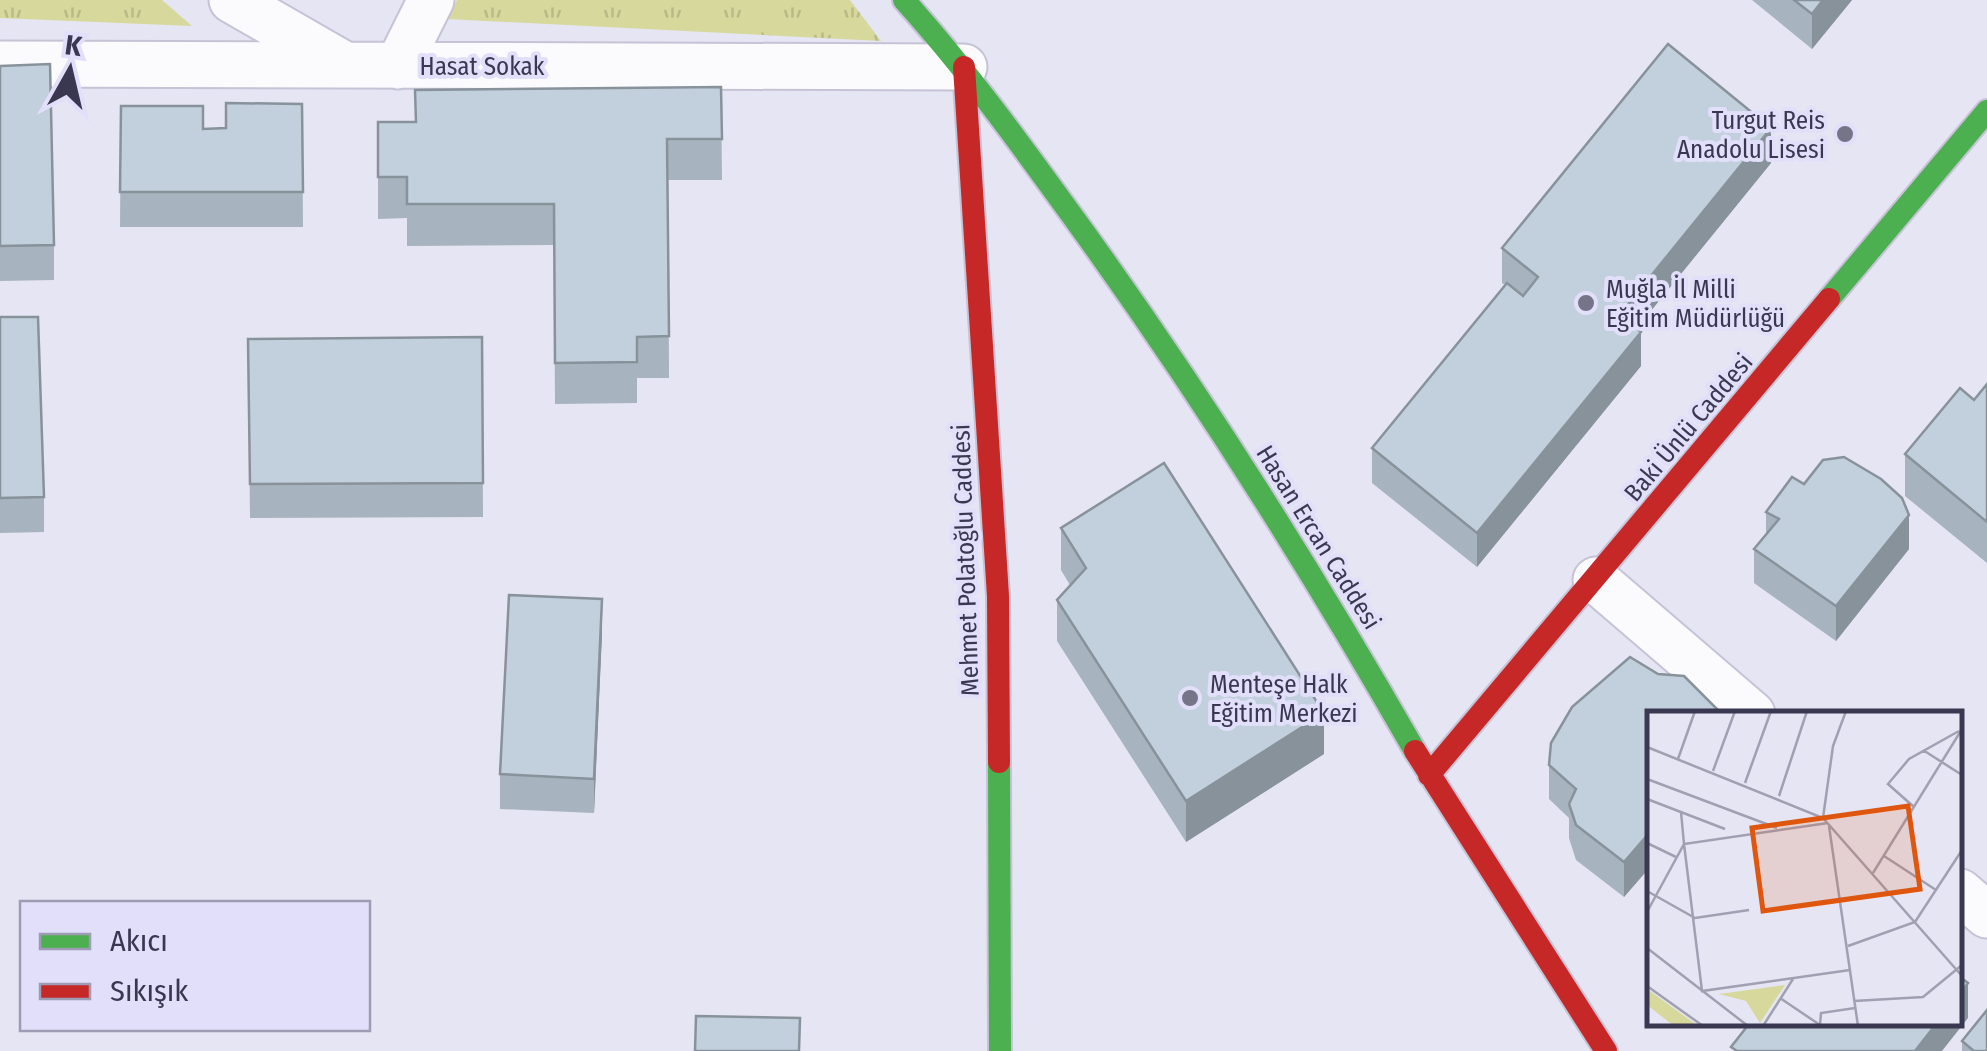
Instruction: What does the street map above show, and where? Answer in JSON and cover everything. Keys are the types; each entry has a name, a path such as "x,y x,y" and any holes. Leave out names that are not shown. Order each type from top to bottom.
{"street":[{"path":"232,0 346,66"},
{"path":"398,66 431,0"},
{"name":"Hasan Ercan Caddesi","path":"908,2 964,67 1157,333 1342,625 1429,775 1606,1051"},
{"name":"Hasat Sokak","path":"0,64 964,67"},
{"name":"Mehmet Polatoğlu Caddesi","path":"964,67 998,596 1000,1051"},
{"name":"Baki Ünlü Caddesi","path":"1429,775 1987,111"},
{"path":"1596,580 1749,711"},
{"path":"1962,894 1987,915"}],"green space":[{"path":"0,0 162,0 192,26 0,18"},
{"path":"457,0 850,0 881,41 447,19"}],"building":[{"path":"1794,0 1823,0 1812,14"},
{"path":"1668,44 1771,128 1620,314 1641,332 1477,533 1372,448 1507,283 1523,296 1538,277 1502,248"},
{"path":"50,64 54,245 0,246 0,66"},
{"path":"721,87 722,139 667,139 669,336 637,337 637,362 555,363 554,204 407,204 407,177 378,177 378,122 416,122 415,90"},
{"path":"226,103 302,104 303,192 120,192 121,106 203,106 203,129 226,128"},
{"path":"0,317 38,317 44,497 0,498"},
{"path":"482,337 483,483 250,484 248,339"},
{"path":"1987,384 1987,522 1905,454 1960,388 1974,400"},
{"path":"1844,457 1881,479 1902,498 1909,515 1836,606 1754,549 1779,519 1766,512 1792,477 1804,484 1823,460"},
{"name":"Menteşe Halk Eğitim Merkezi","path":"1164,463 1324,713 1186,801 1057,600 1086,568 1061,528"},
{"path":"509,595 602,599 594,779 500,774"},
{"path":"1630,657 1658,674 1684,676 1719,711 1647,711 1647,835 1624,862 1576,825 1569,804 1576,789 1549,765 1551,743 1572,707"},
{"path":"1987,1010 1987,1051 1974,1051 1962,1041"},
{"path":"696,1016 800,1018 799,1051 695,1051"},
{"path":"1747,1026 1934,1026 1915,1051 1737,1051 1731,1047"}],"traffic: fast":[{"path":"904,0 1014,136 1166,350 1294,548 1415,751"},
{"path":"1829,299 1987,111"},
{"path":"999,762 1000,1051"}],"traffic: jam":[{"path":"964,67 998,596 999,762"},
{"path":"1429,775 1829,299"},
{"path":"1415,751 1606,1051"}],"place":[{"name":"Turgut Reis Anadolu Lisesi","path":"1845,134"},
{"name":"Muğla İl Milli Eğitim Müdürlüğü","path":"1586,303"},
{"name":"Menteşe Halk Eğitim Merkezi","path":"1190,698"}]}
